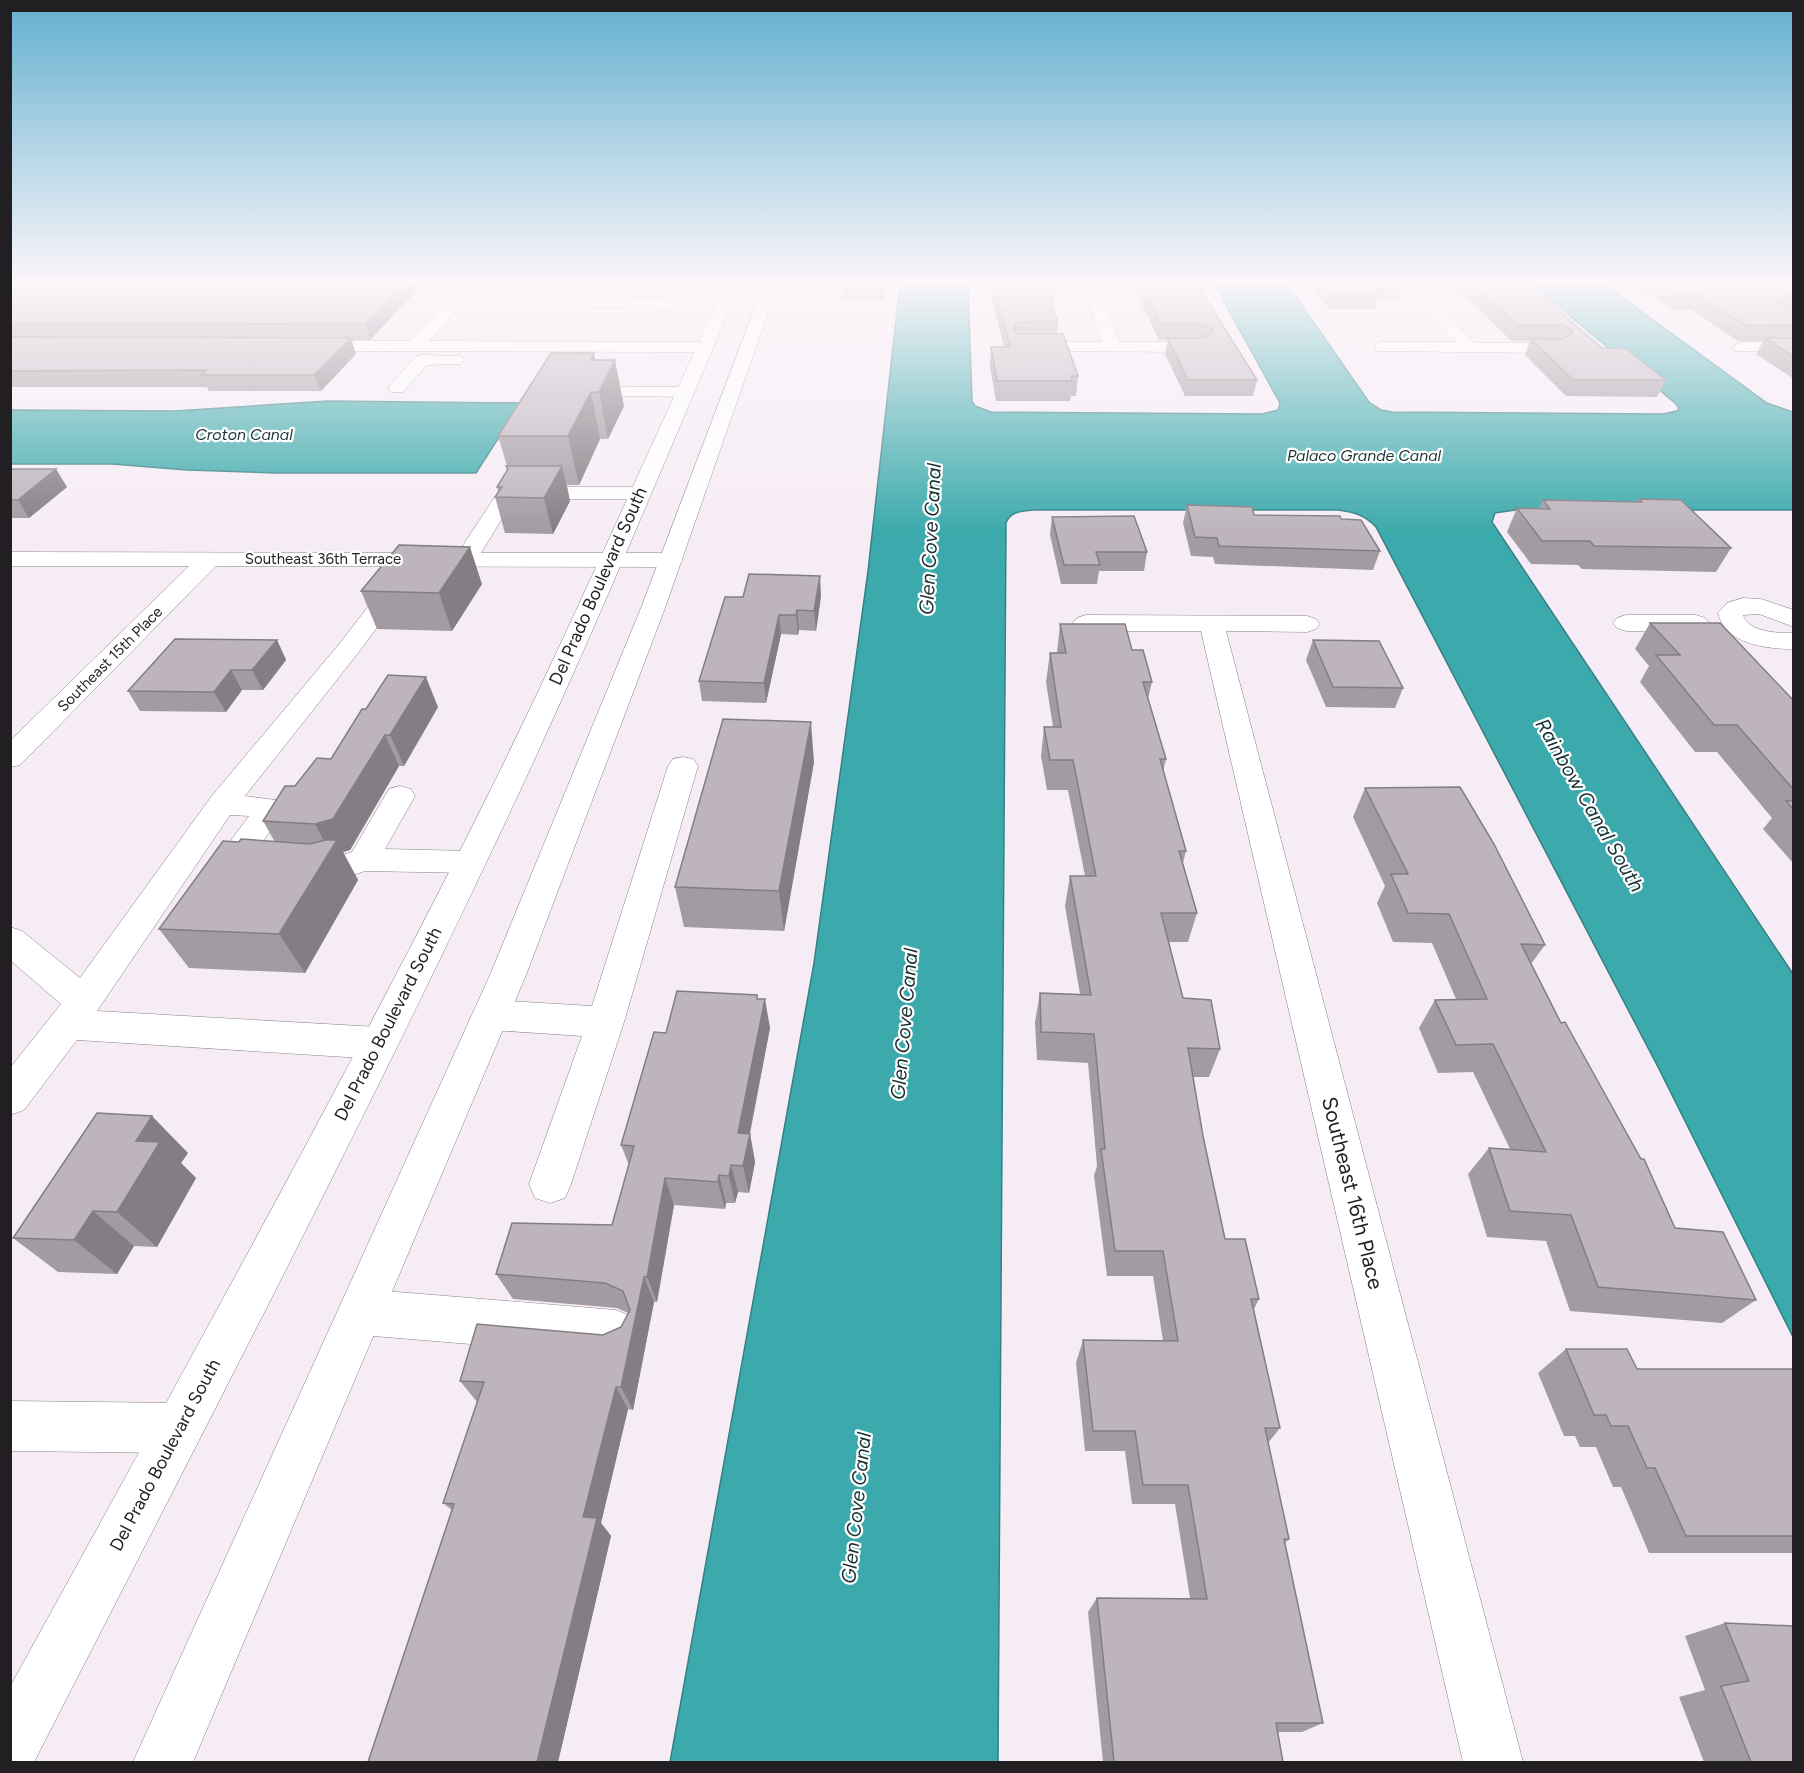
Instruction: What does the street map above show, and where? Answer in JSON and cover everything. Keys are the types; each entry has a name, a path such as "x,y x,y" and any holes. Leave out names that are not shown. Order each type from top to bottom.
{"street":[{"path":"397,388 416,367"},
{"path":"585,367 570,391 685,392"},
{"name":"Del Prado Boulevard South","path":"10,1747 179,1428 470,862 612,558 685,392 719,367"},
{"name":"Del Prado Boulevard South","path":"162,1762 491,1015 671,560 721,367"},
{"path":"466,558 507,493 640,493"},
{"path":"10,1098 74,1013 222,804 349,648 417,558"},
{"name":"Southeast 36th Terrace","path":"10,559 612,558 671,560"},
{"name":"Southeast 15th Place","path":"10,758 209,560"},
{"path":"1086,623 1307,624"},
{"path":"1626,623 1733,624 1750,634 1791,639"},
{"name":"Southeast 16th Place","path":"1212,624 1493,1762"},
{"path":"550,1184 605,1022 683,766"},
{"path":"363,860 400,796"},
{"path":"222,804 272,808 230,863 333,870 363,860 470,862"},
{"path":"10,940 74,1013 378,1043"},
{"path":"491,1015 605,1022"},
{"path":"361,1312 616,1333"},
{"path":"10,1426 179,1428"}],"water":[{"path":"891,367 971,367 972,401 975,406 991,412 1262,414 1278,410 1280,403 1260,367 1344,367 1369,402 1381,410 1392,412 1663,414 1677,411 1679,408 1631,367 1717,367 1767,403 1793,412 1793,510 1515,510 1495,513 1492,522 1793,974 1793,1337 1658,1067 1376,527 1359,515 1338,510 1034,510 1017,512 1006,523 998,1762 670,1762 814,963 868,571"},
{"name":"Croton Canal","path":"328,401 521,403 476,473 276,473 187,470 112,464 11,464 10,410 175,411"}],"building":[{"path":"10,367 322,367 314,375 202,375 207,370 10,371"},
{"path":"542,367 612,367 599,392 591,392 568,436 498,436"},
{"path":"994,367 1075,367 1078,376 1071,376 1072,381 997,381"},
{"path":"1182,367 1249,367 1257,380 1188,380"},
{"path":"1559,367 1649,367 1666,380 1573,380"},
{"path":"506,466 562,466 544,498 495,497 502,487 497,487 508,469"},
{"path":"10,469 56,469 18,500 10,500"},
{"path":"1639,499 1681,500 1731,548 1594,546 1590,541 1542,541 1517,508 1550,509 1543,500 1642,502"},
{"path":"1187,505 1252,507 1254,515 1340,516 1341,519 1361,520 1380,551 1219,546 1217,538 1195,537"},
{"path":"1134,516 1147,552 1096,552 1100,565 1064,565 1052,517"},
{"path":"399,545 470,547 439,593 361,591"},
{"path":"749,574 820,576 814,611 797,610 796,615 779,615 764,683 699,681 725,597 743,597"},
{"path":"1650,623 1720,623 1794,701 1794,790 1737,725 1714,725 1656,655 1680,655"},
{"path":"1060,624 1125,624 1132,650 1143,650 1152,682 1143,682 1166,759 1160,759 1186,851 1179,851 1197,913 1161,913 1183,998 1211,1000 1220,1049 1188,1048 1203,1136 1225,1239 1245,1239 1259,1299 1251,1299 1280,1428 1265,1428 1289,1539 1284,1539 1323,1723 1276,1723 1283,1762 1114,1762 1097,1598 1207,1599 1188,1485 1143,1485 1135,1431 1093,1431 1083,1340 1178,1341 1163,1251 1115,1251 1101,1149 1105,1149 1094,1034 1041,1032 1040,993 1091,995 1070,876 1096,876 1073,760 1050,760 1044,727 1061,727 1050,653 1066,653"},
{"path":"175,639 277,640 252,670 231,670 214,692 128,691"},
{"path":"1313,640 1379,641 1403,688 1333,687"},
{"path":"388,675 426,677 390,735 385,735 333,819 315,824 263,821 285,786 295,786 317,758 331,759 362,709 366,709"},
{"path":"723,719 811,722 779,891 675,887"},
{"path":"1460,787 1494,844 1545,945 1521,944 1561,1023 1565,1022 1641,1159 1644,1159 1675,1228 1723,1232 1756,1300 1598,1287 1571,1215 1510,1211 1489,1148 1546,1152 1493,1044 1456,1045 1435,1000 1487,999 1449,914 1408,913 1391,874 1408,874 1365,788"},
{"path":"1786,801 1794,801 1794,810"},
{"path":"241,839 310,844 337,840 279,934 159,929 223,841 239,842"},
{"path":"677,991 757,995 757,999 765,999 738,1133 750,1134 743,1166 731,1165 729,1176 719,1175 718,1182 665,1178 647,1277 644,1277 621,1387 616,1387 583,1517 597,1518 537,1762 368,1762 454,1504 443,1503 484,1382 460,1381 477,1324 603,1335 621,1327 630,1310 623,1291 605,1283 496,1274 512,1223 612,1225 634,1146 621,1145 654,1032 666,1033"},
{"path":"97,1113 152,1116 136,1141 160,1142 117,1212 93,1211 74,1240 13,1238"},
{"path":"1566,1349 1627,1349 1637,1369 1794,1369 1794,1536 1686,1536 1655,1468 1647,1468 1628,1426 1611,1426 1606,1415 1594,1415"},
{"path":"1725,1623 1794,1626 1794,1762 1751,1762 1721,1686 1749,1681"}],"water label":[{"name":"Palaco Grande Canal","path":"1364,455"},
{"name":"Glen Cove Canal","path":"930,539"},
{"name":"Rainbow Canal South","path":"1590,805"},
{"name":"Glen Cove Canal","path":"904,1024"},
{"name":"Glen Cove Canal","path":"856,1508"}]}
